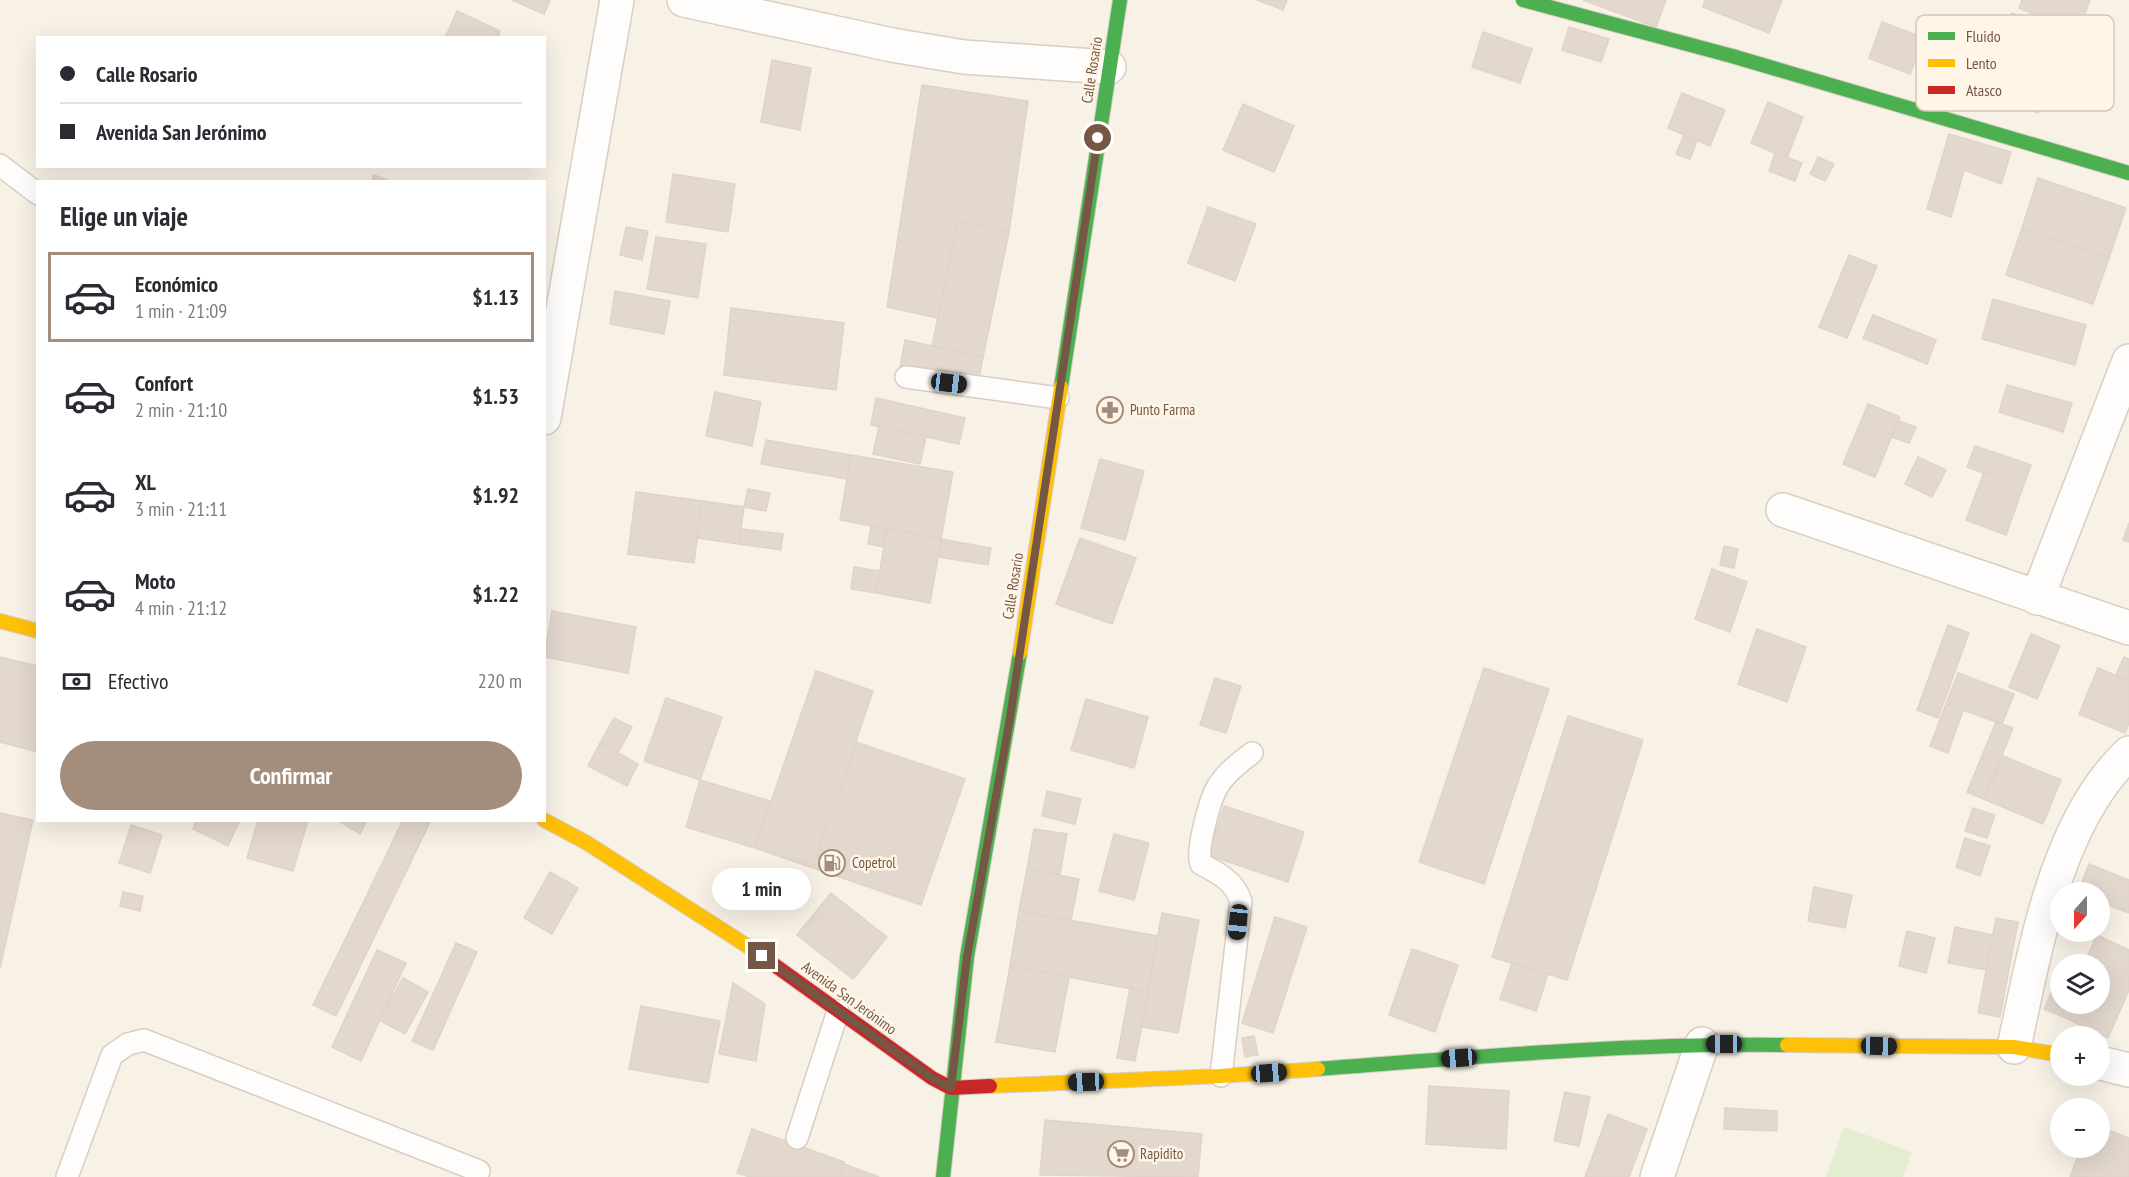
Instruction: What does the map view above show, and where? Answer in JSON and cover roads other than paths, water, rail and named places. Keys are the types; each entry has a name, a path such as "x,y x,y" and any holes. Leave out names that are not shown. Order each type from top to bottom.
{"street":[{"path":"546,407 617,0"},
{"path":"684,0 892,45 964,57 1109,67"},
{"name":"Calle Rosario","path":"943,1177 967,957 1009,724 1120,0"},
{"path":"1523,0 1732,56 1916,110"},
{"path":"1920,111 2129,172"},
{"path":"2037,598 2129,361"},
{"path":"1783,510 2129,628"},
{"path":"0,621 36,630"},
{"path":"2014,1047 2044,914 2064,855 2114,767 2129,753"},
{"name":"Avenida San Jerónimo","path":"546,821 587,843 731,934 932,1078 951,1088"},
{"path":"951,1088 1221,1076 1507,1054 1702,1044 2014,1047 2050,1053"},
{"path":"1657,1177 1702,1044"},
{"path":"2110,1065 2129,1070"}],"lane":[{"path":"0,165 36,192"},
{"path":"906,377 1058,398"},
{"path":"1221,1076 1241,902 1237,890 1227,878 1202,864 1199,852 1216,788 1233,768 1252,753"},
{"path":"797,1138 838,1011"},
{"path":"67,1177 112,1054 128,1044 144,1040 479,1171"}],"place":[{"name":"Punto Farma","path":"1110,410"},
{"name":"Copetrol","path":"832,863"},
{"name":"Rapidito","path":"1121,1154"}]}
